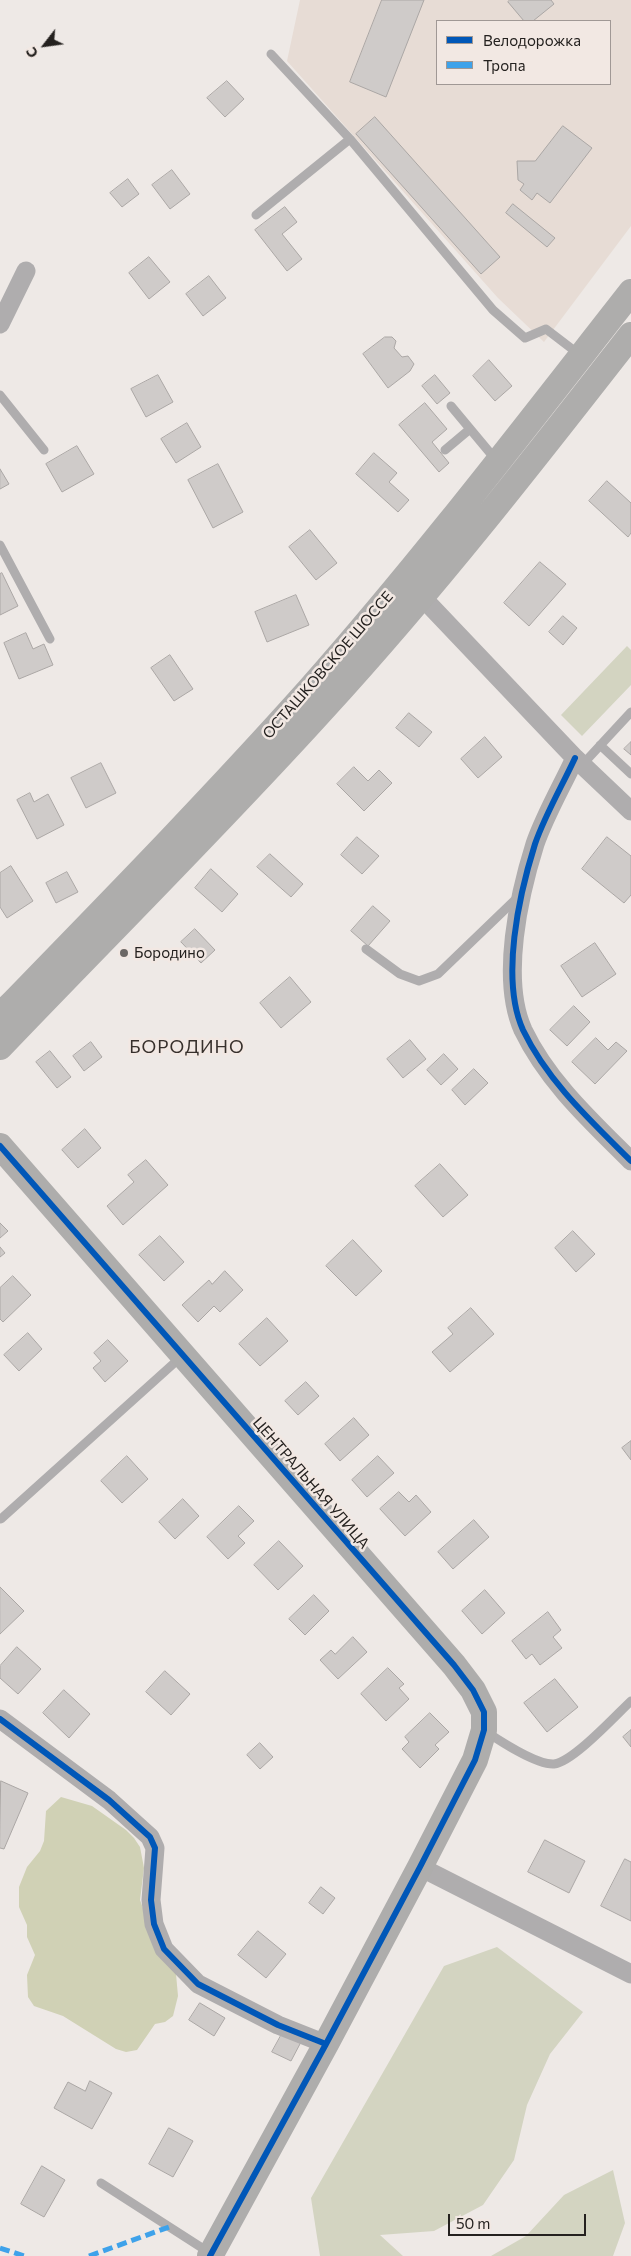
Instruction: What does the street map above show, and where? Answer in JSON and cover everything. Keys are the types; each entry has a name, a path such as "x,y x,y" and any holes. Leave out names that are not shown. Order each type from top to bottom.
{"main road":[{"name":"ОСТАШКОВСКОЕ ШОССЕ","path":"0,1016 176,833 309,690 424,555 631,292"},
{"name":"ОСТАШКОВСКОЕ ШОССЕ","path":"0,1047 207,835 325,707 421,596 523,473 631,335"},
{"name":"ЦЕНТРАЛЬНАЯ УЛИЦА","path":"0,1146 182,1356 454,1664 473,1690 484,1712 484,1730 475,1760 326,2044 211,2255"}],"street":[{"path":"0,324 26,271"},
{"path":"421,596 579,762 631,811"},
{"path":"579,762 536,843 523,892 515,925 513,972 515,1004 523,1028 557,1083 583,1113 631,1161"},
{"path":"0,1719 109,1800 150,1837 155,1848 151,1900 154,1924 164,1949 198,1984 278,2025 326,2044"},
{"path":"420,1867 631,1974"}],"lane":[{"path":"271,54 350,139 493,310 525,338 546,329 581,356"},
{"path":"256,215 350,139"},
{"path":"0,395 44,450"},
{"path":"451,406 498,462"},
{"path":"445,450 470,429"},
{"path":"0,545 50,639"},
{"path":"579,762 600,745 631,712"},
{"path":"600,745 631,774"},
{"path":"366,949 400,974 419,981 438,974 523,892"},
{"path":"1,1519 182,1356"},
{"path":"484,1730 525,1756 554,1764 573,1755 631,1701"},
{"path":"101,2183 211,2255"}],"shaded area":[{"path":"300,0 631,0 631,226 544,342 498,298 287,61"}],"green space":[{"path":"627,646 631,650 631,685 582,736 561,715"},
{"path":"61,1797 92,1806 126,1830 140,1847 144,1868 140,1900 147,1919 176,1974 178,1996 173,2016 165,2022 155,2024 137,2050 126,2052 116,2049 63,2016 34,2006 28,1997 27,1975 35,1955 27,1937 27,1925 19,1907 19,1887 27,1867 40,1851 44,1841 46,1811"},
{"path":"497,1947 583,2012 550,2054 527,2105 514,2160 483,2205 434,2231 380,2235 403,2256 320,2256 311,2198 444,1966"},
{"path":"613,2170 625,2223 613,2256 491,2256 526,2236 564,2195"}],"building":[{"path":"382,0 424,0 386,97 350,82"},
{"path":"510,0 551,0 554,4 534,20 523,20 508,2"},
{"path":"227,81 244,99 225,117 207,98"},
{"path":"375,117 500,257 481,274 356,134"},
{"path":"563,126 592,148 550,203 537,193 532,200 520,190 524,184 518,180 517,161 535,161"},
{"path":"172,170 190,194 170,209 152,185"},
{"path":"128,179 139,194 122,207 110,193"},
{"path":"513,204 555,238 547,247 506,213"},
{"path":"285,207 297,222 282,234 302,259 287,271 255,230"},
{"path":"149,257 170,282 149,299 129,273"},
{"path":"209,276 226,298 203,316 186,294"},
{"path":"385,337 392,337 396,341 394,348 402,357 408,356 414,364 410,371 388,388 363,354"},
{"path":"489,360 512,386 495,401 473,376"},
{"path":"158,375 173,402 146,417 131,389"},
{"path":"435,375 450,393 437,404 422,386"},
{"path":"425,403 447,429 432,442 449,463 439,472 399,425"},
{"path":"187,423 201,447 176,463 161,439"},
{"path":"77,446 94,474 62,492 46,464"},
{"path":"374,453 397,473 389,482 409,500 398,512 356,474"},
{"path":"218,464 243,512 213,528 188,480"},
{"path":"0,469 9,484 0,489"},
{"path":"607,481 631,503 631,533 628,537 589,501"},
{"path":"310,530 337,563 316,580 289,547"},
{"path":"540,562 566,584 529,626 504,603"},
{"path":"2,573 18,606 0,615 0,574"},
{"path":"296,595 309,625 267,642 255,612"},
{"path":"563,616 577,628 563,645 549,632"},
{"path":"26,633 33,649 44,644 53,665 19,679 4,643"},
{"path":"170,655 193,689 174,701 151,668"},
{"path":"409,713 432,732 419,747 396,728"},
{"path":"485,737 502,757 478,778 461,759"},
{"path":"631,742 631,755 624,749"},
{"path":"101,763 116,793 86,808 71,778"},
{"path":"354,767 368,781 379,770 392,783 364,811 337,784"},
{"path":"30,793 34,802 48,794 64,825 37,839 17,800"},
{"path":"357,837 379,856 362,874 341,855"},
{"path":"607,837 631,856 631,895 624,903 582,869"},
{"path":"270,854 303,884 291,897 257,867"},
{"path":"11,866 33,901 7,918 0,907 0,873"},
{"path":"211,869 238,894 222,912 195,888"},
{"path":"67,872 78,892 56,903 46,883"},
{"path":"373,906 390,921 368,946 351,931"},
{"path":"195,929 215,950 201,963 181,942"},
{"path":"595,943 616,974 582,997 561,966"},
{"path":"290,977 311,1002 281,1028 260,1003"},
{"path":"574,1006 590,1022 567,1046 550,1030"},
{"path":"596,1038 608,1050 616,1042 627,1051 595,1084 572,1062"},
{"path":"410,1040 426,1059 403,1078 387,1059"},
{"path":"91,1042 102,1057 84,1071 73,1056"},
{"path":"50,1051 71,1077 57,1088 36,1062"},
{"path":"444,1054 458,1069 441,1085 427,1070"},
{"path":"474,1069 488,1083 465,1105 452,1090"},
{"path":"85,1129 101,1148 78,1168 62,1150"},
{"path":"146,1160 168,1185 123,1225 107,1206 134,1182 128,1175"},
{"path":"440,1164 468,1195 443,1217 415,1186"},
{"path":"0,1223 8,1231 0,1238"},
{"path":"573,1231 595,1254 576,1272 555,1248"},
{"path":"160,1236 184,1262 164,1281 139,1255"},
{"path":"353,1240 382,1271 356,1296 326,1266"},
{"path":"0,1247 5,1253 0,1257"},
{"path":"225,1271 243,1290 220,1312 214,1306 198,1322 182,1305 209,1280 212,1284"},
{"path":"13,1276 31,1295 3,1322 0,1319 0,1288"},
{"path":"471,1308 494,1334 450,1372 432,1352 453,1334 448,1328"},
{"path":"267,1318 288,1341 260,1366 239,1344"},
{"path":"28,1333 42,1349 19,1371 4,1355"},
{"path":"108,1340 128,1361 105,1382 93,1368 101,1361 94,1353"},
{"path":"306,1382 319,1396 298,1415 285,1401"},
{"path":"354,1418 369,1435 340,1461 325,1444"},
{"path":"631,1441 631,1460 622,1448"},
{"path":"127,1456 148,1479 122,1503 101,1481"},
{"path":"378,1456 394,1473 367,1497 352,1480"},
{"path":"399,1492 409,1502 416,1495 431,1512 405,1536 380,1509"},
{"path":"183,1499 199,1516 175,1539 159,1522"},
{"path":"239,1506 254,1521 238,1536 245,1543 228,1559 207,1537"},
{"path":"474,1520 489,1537 453,1569 438,1552"},
{"path":"279,1541 303,1566 278,1590 254,1565"},
{"path":"0,1587 24,1611 0,1634"},
{"path":"485,1590 505,1613 482,1634 462,1611"},
{"path":"314,1595 329,1611 305,1635 289,1619"},
{"path":"548,1612 561,1630 553,1637 562,1648 540,1665 532,1654 526,1659 512,1641"},
{"path":"353,1637 367,1652 338,1679 320,1660 331,1650 335,1654"},
{"path":"17,1647 41,1669 18,1694 0,1678 0,1666"},
{"path":"388,1668 404,1684 399,1688 409,1699 386,1721 361,1694"},
{"path":"165,1671 190,1694 171,1715 146,1692"},
{"path":"555,1679 578,1707 547,1732 524,1703"},
{"path":"64,1690 90,1714 69,1738 43,1713"},
{"path":"430,1713 449,1732 435,1745 439,1749 420,1768 402,1749 409,1742 405,1737"},
{"path":"631,1730 631,1747 623,1737"},
{"path":"260,1743 273,1757 260,1769 247,1755"},
{"path":"1,1781 28,1793 4,1849 0,1848"},
{"path":"545,1840 585,1861 569,1893 528,1872"},
{"path":"625,1859 631,1862 631,1921 601,1906"},
{"path":"321,1887 335,1898 323,1914 309,1903"},
{"path":"258,1931 286,1954 266,1978 238,1955"},
{"path":"200,2003 225,2018 214,2036 189,2020"},
{"path":"283,2032 301,2042 291,2061 272,2052"},
{"path":"90,2081 112,2093 92,2129 54,2108 68,2082 85,2091"},
{"path":"169,2128 193,2141 173,2177 149,2164"},
{"path":"42,2166 65,2180 44,2217 21,2204"}],"marked path":[{"path":"89,2256 169,2227"},
{"path":"0,2248 24,2256"}],"cycle path":[{"path":"575,758 535,844 523,887 514,937 512,962 516,1009 523,1030 545,1067 571,1100 631,1161"},
{"path":"0,1146 454,1665 473,1690 484,1712 484,1730 475,1760 326,2044 210,2256"},
{"path":"0,1719 109,1800 150,1837 155,1848 151,1900 154,1924 164,1949 198,1984 278,2025 326,2044"}],"place":[{"name":"Бородино","path":"124,953"}],"district":[{"name":"БОРОДИНО","path":"187,1047"}]}
